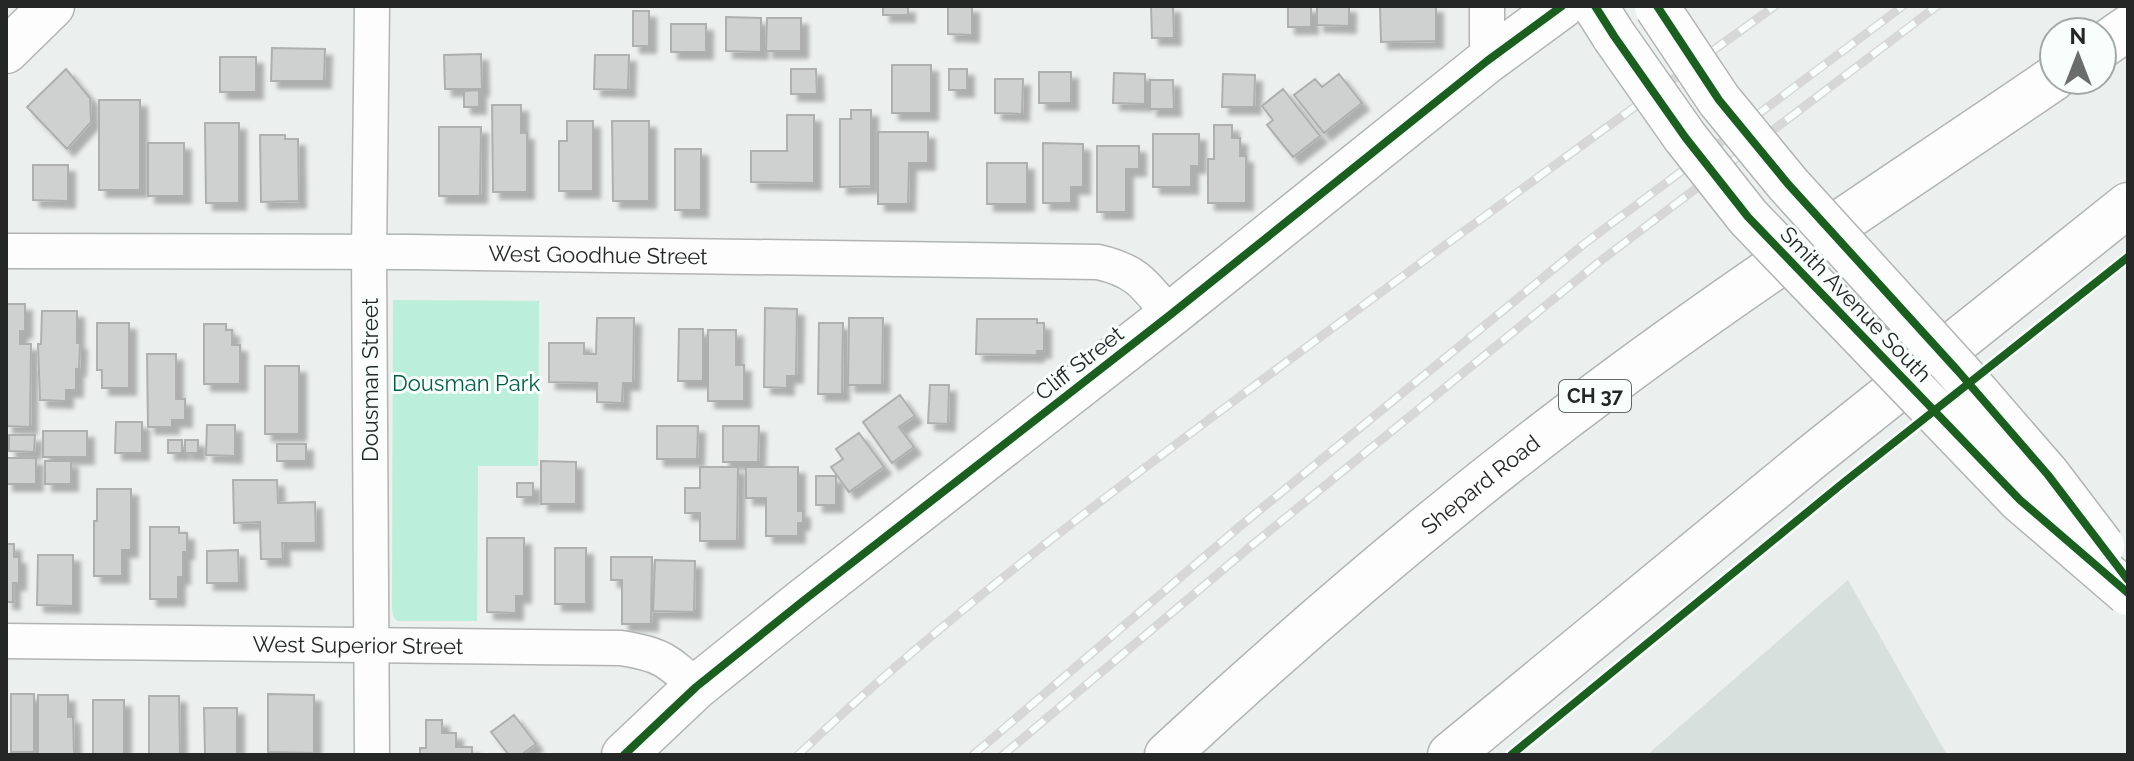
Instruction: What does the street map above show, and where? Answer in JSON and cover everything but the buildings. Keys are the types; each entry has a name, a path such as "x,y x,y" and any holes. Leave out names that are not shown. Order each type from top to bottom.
{"main road":[{"path":"6,51 52,6"},
{"name":"Cliff Street","path":"624,755 696,687 816,591 1170,315 1487,61 1562,6"},
{"name":"Smith Avenue South","path":"1657,6 1719,100 1788,184 2048,475 2128,580"},
{"name":"Smith Avenue South","path":"1604,21 1685,137 1748,217 2020,500 2128,593"},
{"name":"Shepard Road","path":"1167,755 1367,577 1548,431 1702,318 2038,89"},
{"path":"1450,755 1800,467 2128,205"}],"street":[{"name":"Dousman Street","path":"372,6 369,253 372,755"},
{"path":"1487,6 1487,61"},
{"name":"West Goodhue Street","path":"6,251 410,252 1098,262 1129,272 1148,288 1170,315"},
{"name":"West Superior Street","path":"6,641 605,648 643,651 669,661 696,687"}],"shaded area":[{"path":"1848,580 1947,755 1647,755"}],"green space":[{"name":"Dousman Park","path":"393,300 539,301 538,466 478,466 477,621 398,621 394,618"}],"railway":[{"path":"798,755 906,658 1076,520 1381,292 1775,6"},
{"path":"973,755 1239,527 1584,244 1903,6"},
{"path":"1003,755 1251,546 1599,262 1937,6"}],"cycle path":[{"path":"624,755 696,687 803,601 1170,315 1487,61 1562,6"},
{"path":"1595,6 1685,137 1748,217 2020,500 2128,593"},
{"path":"1657,6 1719,100 1788,184 2048,475 2128,580"},
{"path":"1511,755 1843,483 2128,257"}]}
